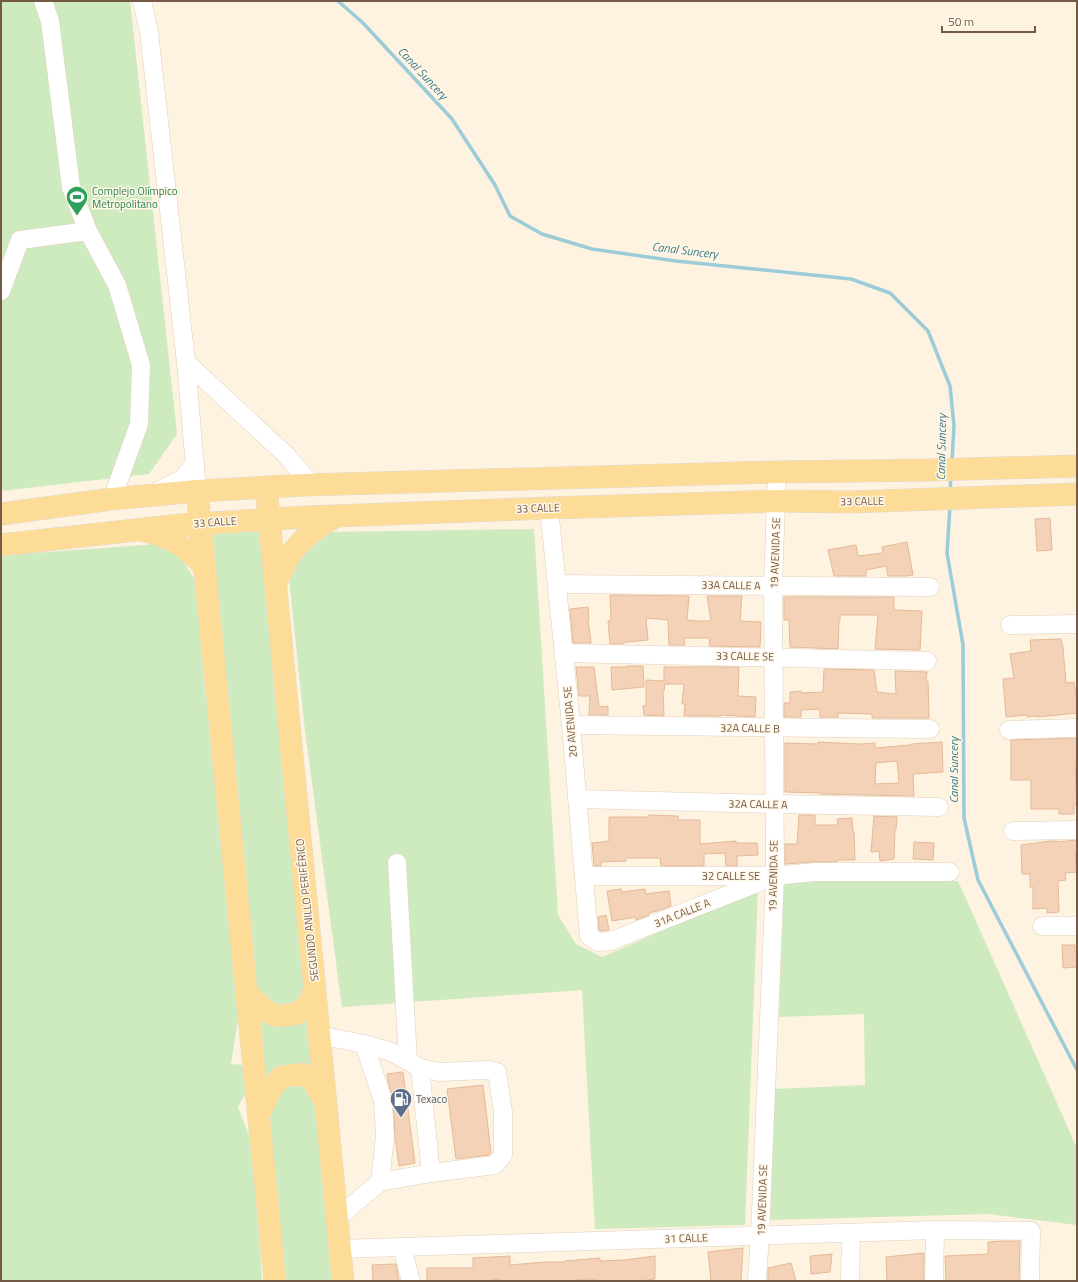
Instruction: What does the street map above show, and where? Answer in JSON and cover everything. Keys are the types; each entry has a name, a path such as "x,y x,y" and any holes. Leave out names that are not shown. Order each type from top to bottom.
{"main road":[{"path":"1,514 112,499 197,491 266,487 777,472 1077,466"},
{"name":"SEGUNDO ANILLO PERIFÉRICO","path":"266,487 343,1281"},
{"path":"197,491 275,1281"},
{"name":"33 CALLE","path":"1,546 138,529 202,533 270,529 337,515 777,501 851,502 994,498 1077,494"},
{"path":"276,583 289,557 308,535 337,515"},
{"path":"138,529 161,535 182,545 205,567"},
{"path":"247,993 265,1010 276,1016 296,1014 309,1004 315,987"},
{"path":"259,1115 271,1089 281,1077 303,1074 313,1081 326,1102"}],"street":[{"path":"44,1 50,21 71,187 88,231 118,285 141,364 140,424 112,499"},
{"path":"142,1 149,32 186,362 197,491"},
{"path":"1,292 20,240 88,231"},
{"path":"186,362 286,455 312,485"},
{"path":"145,496 182,479 195,464"},
{"name":"19 AVENIDA SE","path":"757,1281 775,876 773,586 777,472"},
{"name":"20 AVENIDA SE","path":"549,508 571,726 589,936"},
{"name":"33A CALLE A","path":"557,584 930,587"},
{"path":"1010,625 1077,624"},
{"name":"33 CALLE SE","path":"564,653 927,661"},
{"name":"32A CALLE B","path":"571,726 930,729"},
{"path":"1009,730 1077,728"},
{"name":"32A CALLE A","path":"577,799 939,807"},
{"path":"1013,831 1077,830"},
{"path":"397,863 414,1065 432,1173"},
{"name":"32 CALLE SE","path":"584,876 775,876 814,872 950,872"},
{"name":"31A CALLE A","path":"589,936 598,942 612,941 775,876"},
{"path":"1042,926 1077,926"},
{"path":"319,1035 364,1044 389,1052 414,1065 439,1072 488,1070 497,1072 503,1112 503,1155 495,1166 432,1173 380,1182 337,1218"},
{"path":"364,1044 383,1100 384,1136 380,1182"},
{"path":"934,1281 935,1230"},
{"name":"31 CALLE","path":"340,1249 935,1230 1031,1231 1030,1281"},
{"path":"850,1281 851,1233"},
{"path":"402,1247 411,1281"}],"green space":[{"name":"Complejo Olímpico Metropolitano","path":"1,1 130,1 177,434 149,474 1,491"},
{"path":"266,519 308,1003 277,1014 253,992 202,524"},
{"path":"534,529 558,915 576,944 602,957 758,889 745,1225 595,1229 582,990 342,1007 304,723 288,569 330,532"},
{"path":"157,544 169,549 182,559 195,580 205,694 209,713 239,1014 231,1064 244,1065 247,1090 238,1107 253,1146 262,1281 1,1281 1,549 9,548 34,553"},
{"path":"784,881 958,881 1077,1148 1077,1225 988,1214 770,1220 775,1089 865,1085 864,1014 779,1017"},
{"path":"316,1003 323,1084 303,1072 264,1094 257,1008"},
{"path":"300,1081 321,1102 339,1281 284,1281 269,1115 282,1087"}],"building":[{"path":"1050,518 1052,550 1037,551 1035,519"},
{"path":"907,542 913,575 888,576 886,566 866,570 866,576 834,576 828,550 856,545 858,556 883,553 882,547"},
{"path":"610,595 689,596 687,620 698,621 711,621 707,596 742,596 740,621 761,622 760,647 709,646 710,638 684,638 685,645 669,645 668,620 646,618 648,640 610,644 608,621 611,620"},
{"path":"784,597 894,597 894,610 922,611 920,650 875,649 878,615 840,615 838,649 790,647 789,620 784,620"},
{"path":"588,607 591,643 573,643 570,609"},
{"path":"1061,639 1066,683 1074,682 1077,713 1038,717 1027,717 1027,715 1006,717 1003,679 1014,678 1010,654 1031,651 1030,640"},
{"path":"643,666 644,687 612,690 611,667"},
{"path":"576,667 594,667 599,707 608,706 608,715 589,715 590,696 579,696"},
{"path":"664,667 739,667 738,696 756,697 755,717 721,715 684,716 685,704 682,704 684,684 665,684 663,691 664,716 644,715 643,706 646,705 646,680 664,681"},
{"path":"824,669 874,670 877,692 896,694 895,671 927,672 926,681 928,681 929,718 872,718 872,714 838,713 838,717 820,717 820,709 801,710 801,717 784,717 784,703 790,703 790,692 823,692"},
{"path":"1077,738 1077,762 1075,762 1077,805 1074,805 1074,814 1059,814 1059,809 1031,809 1031,780 1011,780 1011,740"},
{"path":"818,742 860,744 875,743 875,748 942,742 943,772 913,774 914,796 785,792 785,743 818,744","holes":["897,761 899,783 875,784 876,763"]},
{"path":"649,815 678,816 678,820 700,820 700,844 736,841 736,843 757,843 758,855 737,856 737,866 726,866 725,853 704,854 704,866 661,866 660,858 626,858 626,861 601,862 601,866 594,866 592,843 609,841 609,817 648,817"},
{"path":"799,815 815,815 815,825 838,825 837,819 852,818 855,860 785,864 785,844 797,844"},
{"path":"874,816 897,817 894,859 880,861 879,851 871,852"},
{"path":"1077,840 1077,852 1075,852 1077,872 1065,873 1066,880 1058,881 1059,912 1047,913 1047,908 1033,909 1033,887 1030,887 1030,874 1022,874 1021,845 1051,841 1057,842"},
{"path":"914,842 934,843 933,860 913,859"},
{"path":"621,889 622,892 645,889 646,894 669,891 671,906 649,913 649,915 636,920 636,917 612,921 607,891"},
{"path":"606,915 609,930 601,931 599,930 598,917"},
{"path":"1062,945 1075,945 1075,952 1077,952 1077,967 1063,968"},
{"name":"Texaco","path":"403,1072 415,1163 399,1166 395,1138 393,1099 387,1074"},
{"path":"483,1085 491,1153 489,1155 456,1159 447,1089"},
{"path":"1020,1241 1019,1281 946,1281 945,1256 988,1254 988,1242"},
{"path":"743,1248 741,1281 711,1281 708,1252"},
{"path":"924,1253 924,1281 887,1281 886,1257"},
{"path":"832,1254 830,1272 811,1274 810,1256"},
{"path":"510,1256 510,1265 565,1262 600,1258 600,1261 624,1260 655,1256 655,1279 639,1281 603,1281 585,1279 571,1281 506,1281 492,1279 492,1281 427,1281 427,1268 473,1268 473,1258"},
{"path":"791,1263 796,1281 768,1281 768,1268"},
{"path":"396,1264 399,1281 373,1281 372,1265"}],"waterway":[{"name":"Canal Suncery","path":"338,1 363,23 452,119 495,185 510,216 542,234 592,249 676,261 851,279 890,293 928,331 950,386 954,426 952,462"},
{"name":"Canal Suncery","path":"950,492 951,476"},
{"name":"Canal Suncery","path":"950,506 947,553 963,645 964,818 978,880 1077,1070"}],"place":[{"name":"Complejo Olímpico Metropolitano","path":"77,216"},
{"name":"Texaco","path":"401,1118"}]}
